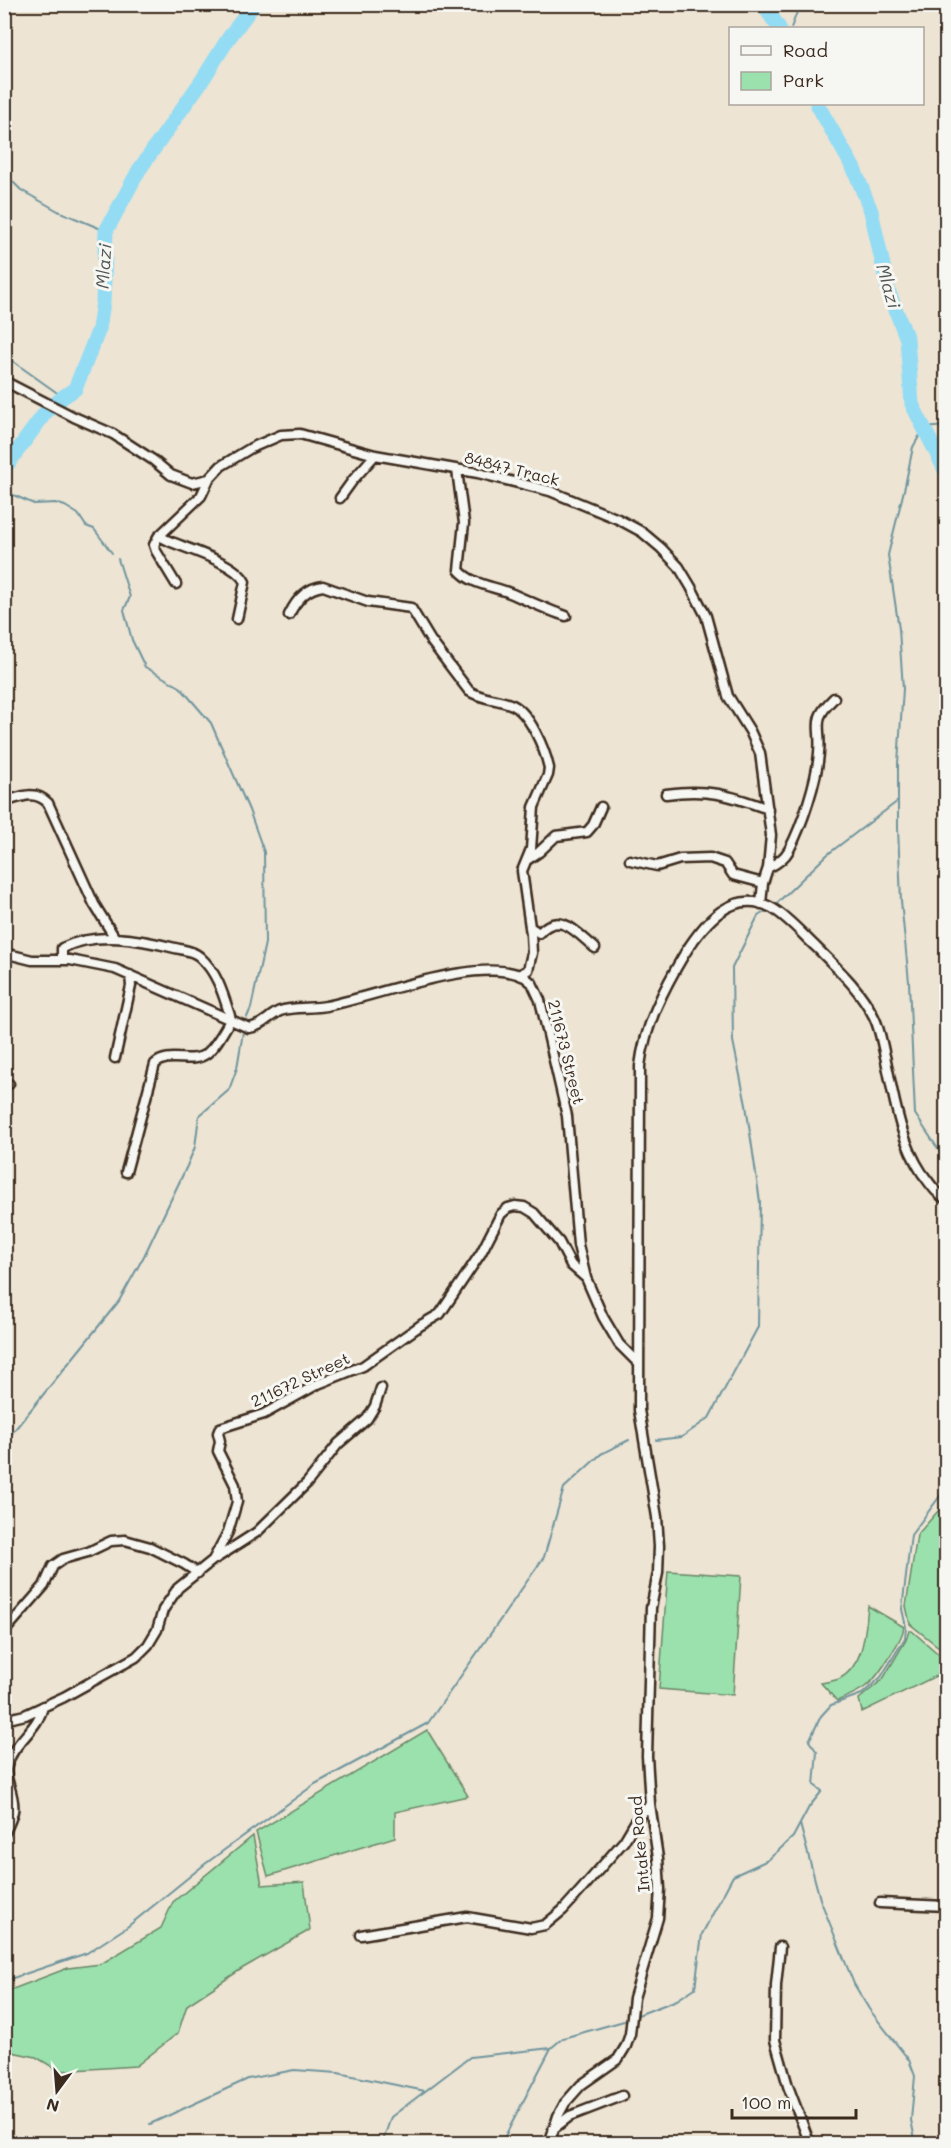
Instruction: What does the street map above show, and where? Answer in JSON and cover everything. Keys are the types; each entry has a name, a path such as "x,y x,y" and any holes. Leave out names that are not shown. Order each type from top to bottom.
{"street":[{"path":"4,381 113,434 153,460 171,475 192,483 209,479"},
{"name":"84847 Track","path":"162,534 201,496 209,479 226,463 251,448 281,435 300,434 375,455 501,478 550,491 642,532 679,567 691,587 706,616 724,686 760,753 771,836 761,904"},
{"path":"340,498 375,455"},
{"path":"457,470 464,523 459,570 472,581 508,592 566,616"},
{"path":"176,584 154,547 155,541 162,534 163,538 226,565 242,577 245,582 237,619"},
{"path":"4,953 32,960 62,959 102,965 253,1028 280,1011 323,1007 446,977 501,970 522,976 521,974 528,970 532,953 522,871 531,849 534,807 548,775 547,761 534,729 520,709 514,705 477,695 465,687 431,641 411,608 368,602 323,586 316,587 303,596 289,615"},
{"path":"768,868 789,851 802,818 820,751 818,720 820,713 834,698"},
{"path":"666,794 693,790 707,791 768,809"},
{"path":"4,802 29,794 41,797 48,803 94,904 115,938"},
{"path":"527,860 556,836 587,832 593,825 601,807"},
{"path":"630,860 657,866 680,859 710,858 725,863 733,876 763,883"},
{"name":"Intake Road","path":"549,2144 565,2103 581,2085 618,2059 626,2046 630,2034 634,1998 658,1918 660,1889 658,1858 650,1804 647,1756 651,1608 657,1578 659,1546 657,1517 639,1410 638,1363 641,1228 640,1074 643,1045 663,993 700,931 713,915 722,909 750,901 761,904"},
{"path":"761,904 772,908 794,925 838,968 865,1001 875,1019 908,1149 927,1180 945,1198"},
{"path":"530,927 539,933 553,922 561,923 595,948"},
{"path":"62,959 60,950 65,946 115,938 150,942 198,955 215,977 231,1019"},
{"name":"211673 Street","path":"521,974 532,983 542,1007 567,1116 571,1141 577,1235 581,1263 587,1281"},
{"path":"115,1058 131,986 130,975"},
{"path":"126,1172 155,1064 162,1059 202,1057 210,1050 231,1019"},
{"name":"211672 Street","path":"4,1720 25,1715 136,1657 153,1637 163,1610 178,1588 213,1560 228,1532 237,1502 235,1485 218,1451 220,1428 264,1414 318,1384 363,1366 421,1324 440,1314 481,1253 501,1214 508,1208 524,1207 534,1213 559,1242 571,1265 587,1281"},
{"path":"587,1281 603,1317 619,1344 638,1363"},
{"path":"213,1560 257,1532 307,1483 338,1444 367,1419 375,1406 381,1388"},
{"path":"4,1632 44,1586 52,1566 63,1559 88,1552 111,1541 125,1540 155,1549 198,1573"},
{"path":"4,1834 14,1811 7,1766 20,1743 42,1713 43,1706"},
{"path":"361,1935 457,1917 480,1918 531,1928 545,1925 563,1910 624,1841 637,1819 650,1804"},
{"path":"880,1903 946,1906"},
{"path":"780,1947 776,1985 775,2040 790,2092 810,2144"},
{"path":"553,2129 570,2116 622,2096"}],"green space":[{"path":"946,1502 945,1652 910,1624 906,1606 917,1535"},
{"path":"668,1571 741,1576 733,1695 659,1689"},
{"path":"868,1606 904,1627 902,1635 874,1679 856,1693 837,1701 821,1683 839,1679 854,1665 862,1647"},
{"path":"909,1631 912,1631 943,1658 938,1675 862,1712 859,1699 883,1679"},
{"path":"427,1730 468,1796 395,1812 395,1837 268,1876 256,1832"},
{"path":"253,1836 262,1885 304,1882 310,1930 243,1968 187,2005 178,2033 136,2066 59,2071 36,2057 12,2052 5,2041 5,1992 68,1968 101,1964 161,1928 173,1902"}],"waterway":[{"name":"Mlazi","path":"4,469 45,413 75,389 99,329 103,302 106,231 139,170 254,4"},
{"name":"Mlazi","path":"763,4 778,27"},
{"path":"791,27 800,4"},
{"name":"Mlazi","path":"818,105 854,169 871,211 889,293 907,339 912,404 946,472"},
{"path":"4,173 21,190 58,211 106,231"},
{"path":"4,355 63,397"},
{"path":"946,426 924,428 913,447 888,555 899,629 903,689 898,763 898,828 901,901 909,982 915,1114 946,1161"},
{"path":"4,491 34,504 55,503 65,506 78,514 86,526 94,529 112,553"},
{"path":"118,559 130,597 124,610 132,640 145,667 180,687 211,723 249,810 264,852 265,943 251,1008 244,1024"},
{"path":"775,905 828,854 898,801"},
{"path":"656,1440 682,1437 709,1418 758,1327 760,1202 746,1105 733,1041 732,968 758,916 768,910"},
{"path":"4,1443 119,1301 144,1256 187,1166 195,1147 199,1116 229,1090 237,1068 243,1032"},
{"path":"4,1981 87,1953 127,1927 205,1864 315,1784 428,1723 544,1557 564,1488 601,1454 629,1440"},
{"path":"638,2015 677,2000 695,1988 702,1934 733,1876 768,1860 793,1837 809,1807 822,1791 814,1785 817,1752 809,1741 821,1716 831,1705 862,1694 881,1677 905,1638 906,1627 902,1609 911,1535 946,1488"},
{"path":"800,1824 820,1899 854,1984 869,2009 909,2060 915,2076 911,2120 916,2144"},
{"path":"382,2144 391,2117 470,2057 551,2048 563,2038 624,2021"},
{"path":"501,2144 551,2048"},
{"path":"150,2124 248,2079 294,2070 338,2073 425,2091"}]}
